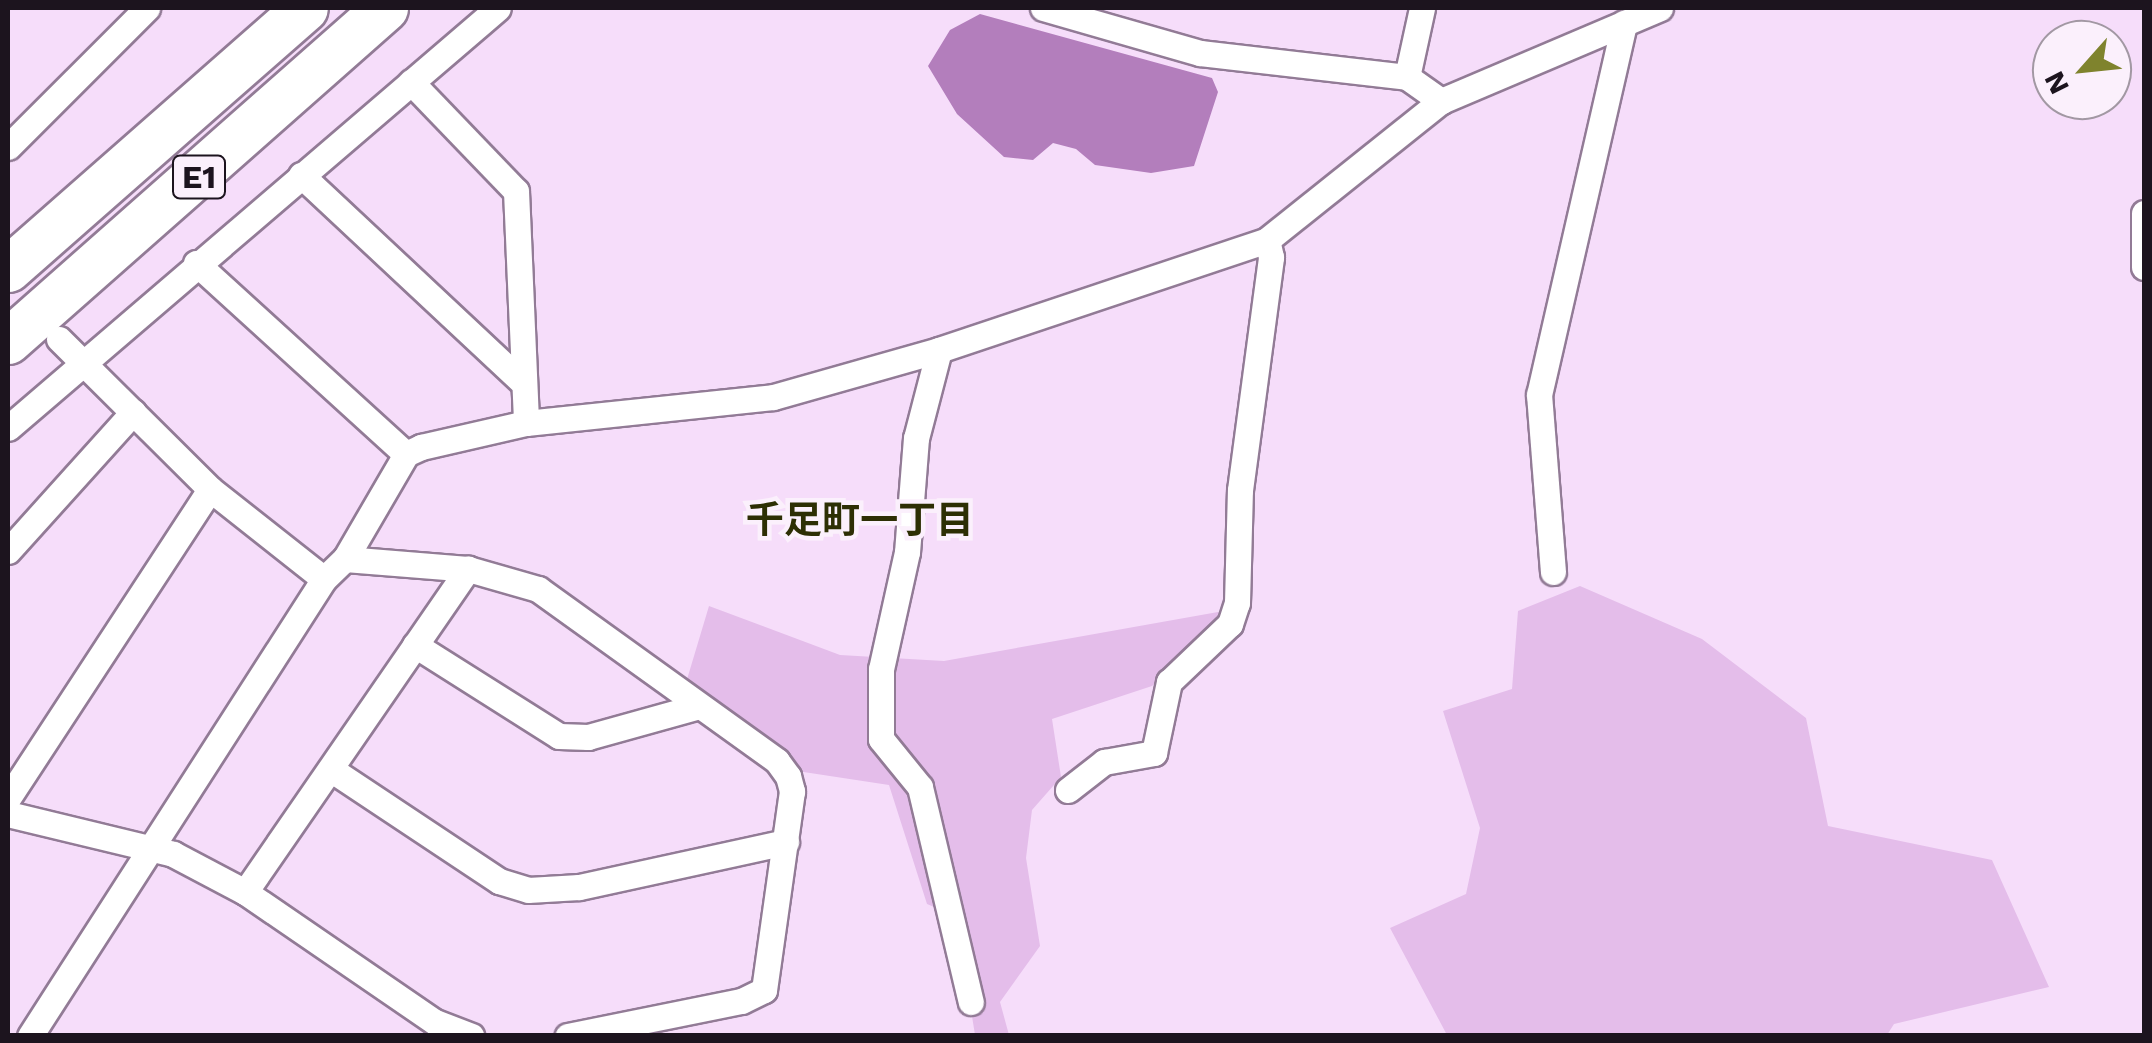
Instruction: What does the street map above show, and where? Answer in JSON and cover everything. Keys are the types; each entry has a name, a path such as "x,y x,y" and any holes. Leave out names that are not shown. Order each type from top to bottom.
{"highway":[{"name":"E1","path":"8,269 305,8"},
{"name":"E1","path":"8,341 385,8"}],"street":[{"path":"8,147 147,8"},
{"path":"8,428 82,360 498,8"},
{"path":"1043,8 1200,53 1407,77 1441,101"},
{"path":"1407,77 1422,8"},
{"path":"30,1036 146,849 324,579 346,559 406,454 440,439 526,423 772,397 939,350 1267,240 1441,101 1660,8"},
{"path":"1553,572 1539,395 1624,23"},
{"path":"411,82 516,191 520,380 526,423"},
{"path":"8,112 36,119"},
{"path":"301,175 520,380"},
{"path":"2144,213 2144,266"},
{"path":"1068,790 1104,762 1154,753 1169,682 1230,624 1237,603 1234,544 1271,257 1267,240"},
{"path":"196,264 406,454"},
{"path":"59,338 210,488 324,579"},
{"path":"939,350 916,438 906,552 881,670 881,738 920,788 971,1002"},
{"path":"8,550 133,412"},
{"path":"8,798 210,488"},
{"path":"346,559 468,569 538,589 696,707 777,761 788,776 786,842 759,995 568,1036"},
{"path":"246,892 468,569"},
{"path":"415,645 558,736 588,736 696,707"},
{"path":"332,770 499,881 528,890 578,887 786,842"},
{"path":"8,814 173,854 246,892 434,1022 472,1036"}],"shaded area":[{"path":"980,14 1212,78 1218,92 1194,166 1151,173 1095,165 1076,149 1053,143 1033,160 1004,157 957,114 928,66 950,30"},
{"path":"1580,586 1702,639 1806,718 1828,826 1992,860 2049,987 1894,1024 1887,1035 1447,1035 1390,928 1466,894 1480,828 1443,711 1512,689 1518,611"},
{"path":"709,606 840,655 944,661 1218,612 1224,617 1152,686 1052,719 1061,777 1032,810 1026,858 1040,946 1000,1002 1009,1035 975,1035 956,916 927,904 889,785 797,771 685,686"}],"district":[{"name":"千足町一丁目","path":"860,521"}]}
